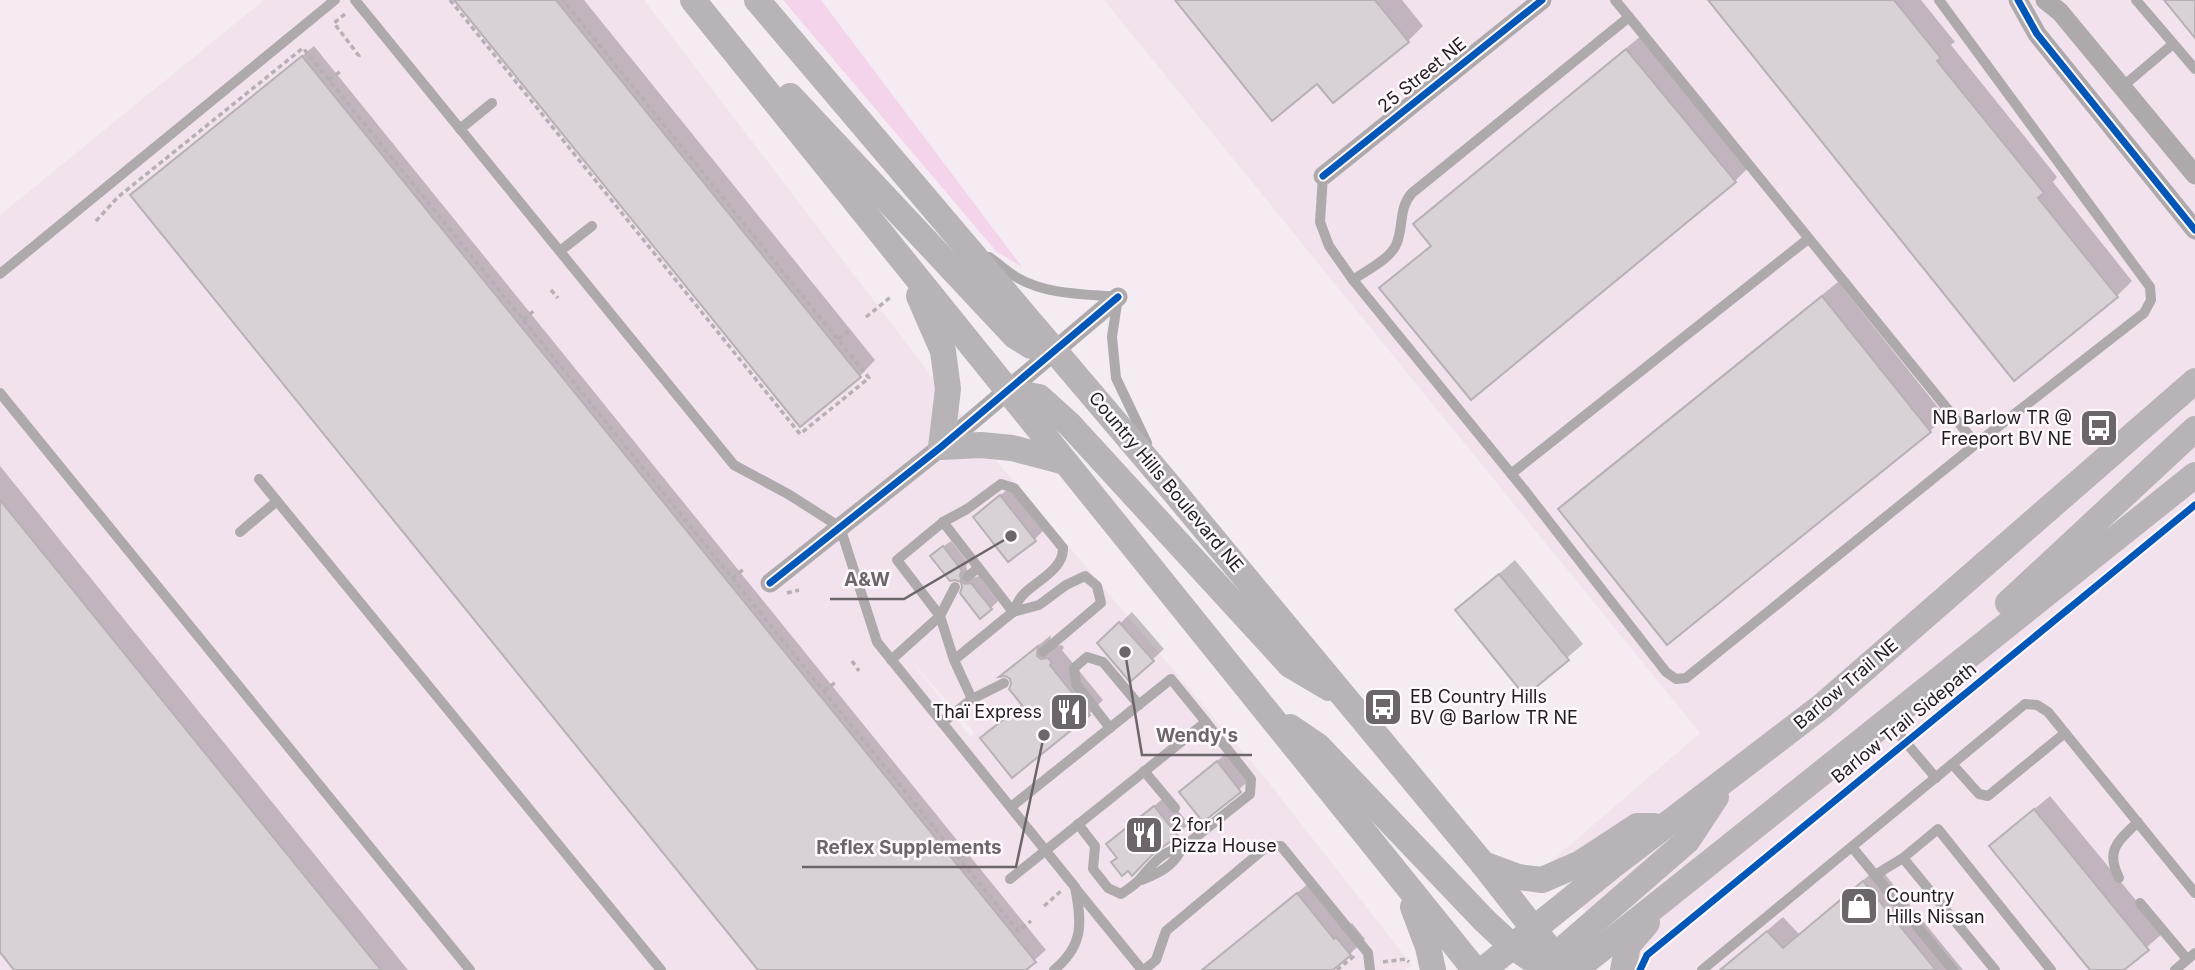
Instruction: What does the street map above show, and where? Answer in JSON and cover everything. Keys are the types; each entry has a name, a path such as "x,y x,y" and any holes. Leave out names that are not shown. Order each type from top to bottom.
{"main road":[{"path":"693,0 1475,970"},
{"name":"Country Hills Boulevard NE","path":"757,0 1166,481 1483,864 1534,930"},
{"path":"733,50 790,95 1015,336 1031,346 1055,350"},
{"path":"906,265 943,351 948,389 941,447 981,445 1012,448 1065,463"},
{"name":"Barlow Trail NE","path":"1542,964 1534,930 1822,706 2195,381"},
{"path":"1007,391 1038,397 1060,417 1290,665 1346,698"},
{"path":"1958,663 1973,636 2195,429"},
{"name":"Barlow Trail NE","path":"1483,970 1542,964 1682,883 2195,475"},
{"path":"1268,712 1318,746 1542,964 1688,841 1727,781"},
{"path":"1483,864 1518,877 1542,880 1579,864 1637,826 1666,826"},
{"path":"1623,970 1628,945 1682,883"},
{"path":"1405,885 1428,947 1423,967"}],"street":[{"name":"25 Street NE","path":"1323,176 1542,0"},
{"path":"2018,0 2037,34 2195,230"},
{"path":"2045,0 2060,12 2195,174"},
{"path":"770,583 941,447 1118,297"}],"lane":[{"path":"0,274 335,0"},
{"path":"355,0 734,465 788,494 839,527 877,642 1143,970 1156,960 1166,931 1264,849 1272,846 1281,846 1368,953 1370,970"},
{"path":"1615,0 1976,444"},
{"path":"1323,176 1320,222 1329,246 1353,280 1511,474 1666,672 1676,679 1686,678 1976,444 2144,313 2151,300 2150,287 1939,0"},
{"path":"2136,0 2195,69"},
{"path":"1353,280 1395,247 1403,207 1412,193 1629,17"},
{"path":"2122,87 2173,44"},
{"path":"460,129 492,103"},
{"path":"560,251 592,226"},
{"path":"956,233 1017,278 1036,286 1118,297 1112,337 1116,378 1166,481"},
{"path":"1511,474 1808,239"},
{"path":"0,393 470,970"},
{"path":"259,479 661,970"},
{"path":"972,699 954,660 940,617 897,560 943,522 967,509 1001,484 1014,488 1063,548 1063,555 1055,567 1020,598 1013,612"},
{"path":"240,532 277,501"},
{"path":"943,522 1013,612"},
{"path":"967,577 978,568"},
{"path":"954,660 1013,612 1039,605 1066,585 1085,576 1097,586 1101,603 1043,652"},
{"path":"891,660 940,617 955,587"},
{"path":"1110,728 1076,684 1074,668 1087,657 1103,662 1139,705"},
{"path":"1010,807 1171,679 1251,779 1250,794 1182,848 1169,850 1154,862 1138,882 1121,894 1108,888 1093,869 1095,846 1077,824"},
{"path":"943,723 972,699 1004,683"},
{"path":"1702,970 2025,704 2037,705 2048,712 2195,892"},
{"path":"1887,720 1936,778"},
{"path":"1010,879 1206,722"},
{"path":"1952,764 1979,794 1987,796 2065,733"},
{"path":"1144,771 1175,808"},
{"path":"2119,878 2112,854 2117,843 2138,822"},
{"path":"1875,875 1903,858 1938,829 2051,970"},
{"path":"1852,847 1953,970"},
{"path":"1903,858 1995,970"},
{"path":"1054,970 1077,942 1081,919 1075,887"},
{"path":"2140,902 2191,956 2175,970"}],"path":[{"path":"450,0 800,434 869,378 563,0"},
{"path":"345,14 334,23 359,56 357,58"},
{"path":"96,221 118,197 303,48 1018,932 1031,921"},
{"path":"329,80 342,69"},
{"path":"552,293 558,298"},
{"path":"866,317 892,296"},
{"path":"523,320 536,309"},
{"path":"838,339 851,329"},
{"path":"732,578 745,568"},
{"path":"852,661 859,671"},
{"path":"824,691 837,681"},
{"path":"1044,906 1062,891"},
{"path":"1337,970 1353,957 1360,965"},
{"path":"1381,962 1406,959 1423,967"}],"shaded area":[{"path":"264,0 644,0 998,463 1269,783 1412,965 1405,970 0,970 0,215","holes":["909,658 974,732 970,736"]},
{"path":"783,0 821,0 1022,267 996,251"},
{"path":"1104,0 2195,0 2195,970 1633,970 1547,865 1700,733"}],"building":[{"path":"454,0 556,0 861,377 800,427"},
{"path":"1175,0 1375,0 1409,42 1333,103 1317,84 1272,121"},
{"path":"1708,0 1894,0 1941,58 1937,61 2044,193 2038,198 2118,297 2014,381"},
{"path":"2164,0 2195,0 2195,38"},
{"path":"1626,49 1736,182 1471,400 1379,288 1431,246 1413,224"},
{"path":"302,56 1036,962 1026,970 758,970 130,195"},
{"path":"1822,296 1931,432 1667,645 1558,509"},
{"path":"1000,495 1036,541 1008,562 973,517"},
{"path":"0,500 381,970 14,970 0,952"},
{"path":"943,546 962,571 961,581 965,584 971,583 992,609 980,619 960,593 961,582 950,581 930,556"},
{"path":"1499,574 1569,660 1525,696 1455,610"},
{"path":"1119,622 1154,661 1130,682 1097,643"},
{"path":"1038,646 1037,656 1041,659 1048,658 1052,663 1050,665 1090,715 1012,778 980,738 1022,705 1009,689 1010,679 999,677"},
{"path":"1217,761 1241,792 1203,822 1179,792"},
{"path":"1154,806 1178,836 1153,854 1132,876 1128,871 1122,876 1111,862 1117,858 1106,844"},
{"path":"2034,809 2149,950 2124,970 2090,970 1989,846"},
{"name":"Country Hills Nissan","path":"1863,881 1936,970 1720,970 1767,931 1783,948"},
{"path":"1297,893 1334,939 1336,937 1351,955 1333,970 1202,970"}],"cycle path":[{"path":"1323,176 1542,0"},
{"path":"2018,0 2037,34 2195,230"},
{"path":"770,583 941,447 1118,297"},
{"name":"Barlow Trail Sidepath","path":"1640,970 1647,955 2195,505"}],"place":[{"name":"NB Barlow TR @ Freeport BV NE","path":"2099,428"},
{"name":"A&W","path":"1011,536"},
{"name":"Wendy's","path":"1125,652"},
{"name":"EB Country Hills BV @ Barlow TR NE","path":"1383,707"},
{"name":"Thaï Express","path":"1069,712"},
{"name":"Reflex Supplements","path":"1044,735"},
{"name":"2 for 1 Pizza House","path":"1144,835"},
{"name":"Country Hills Nissan","path":"1859,906"}]}
